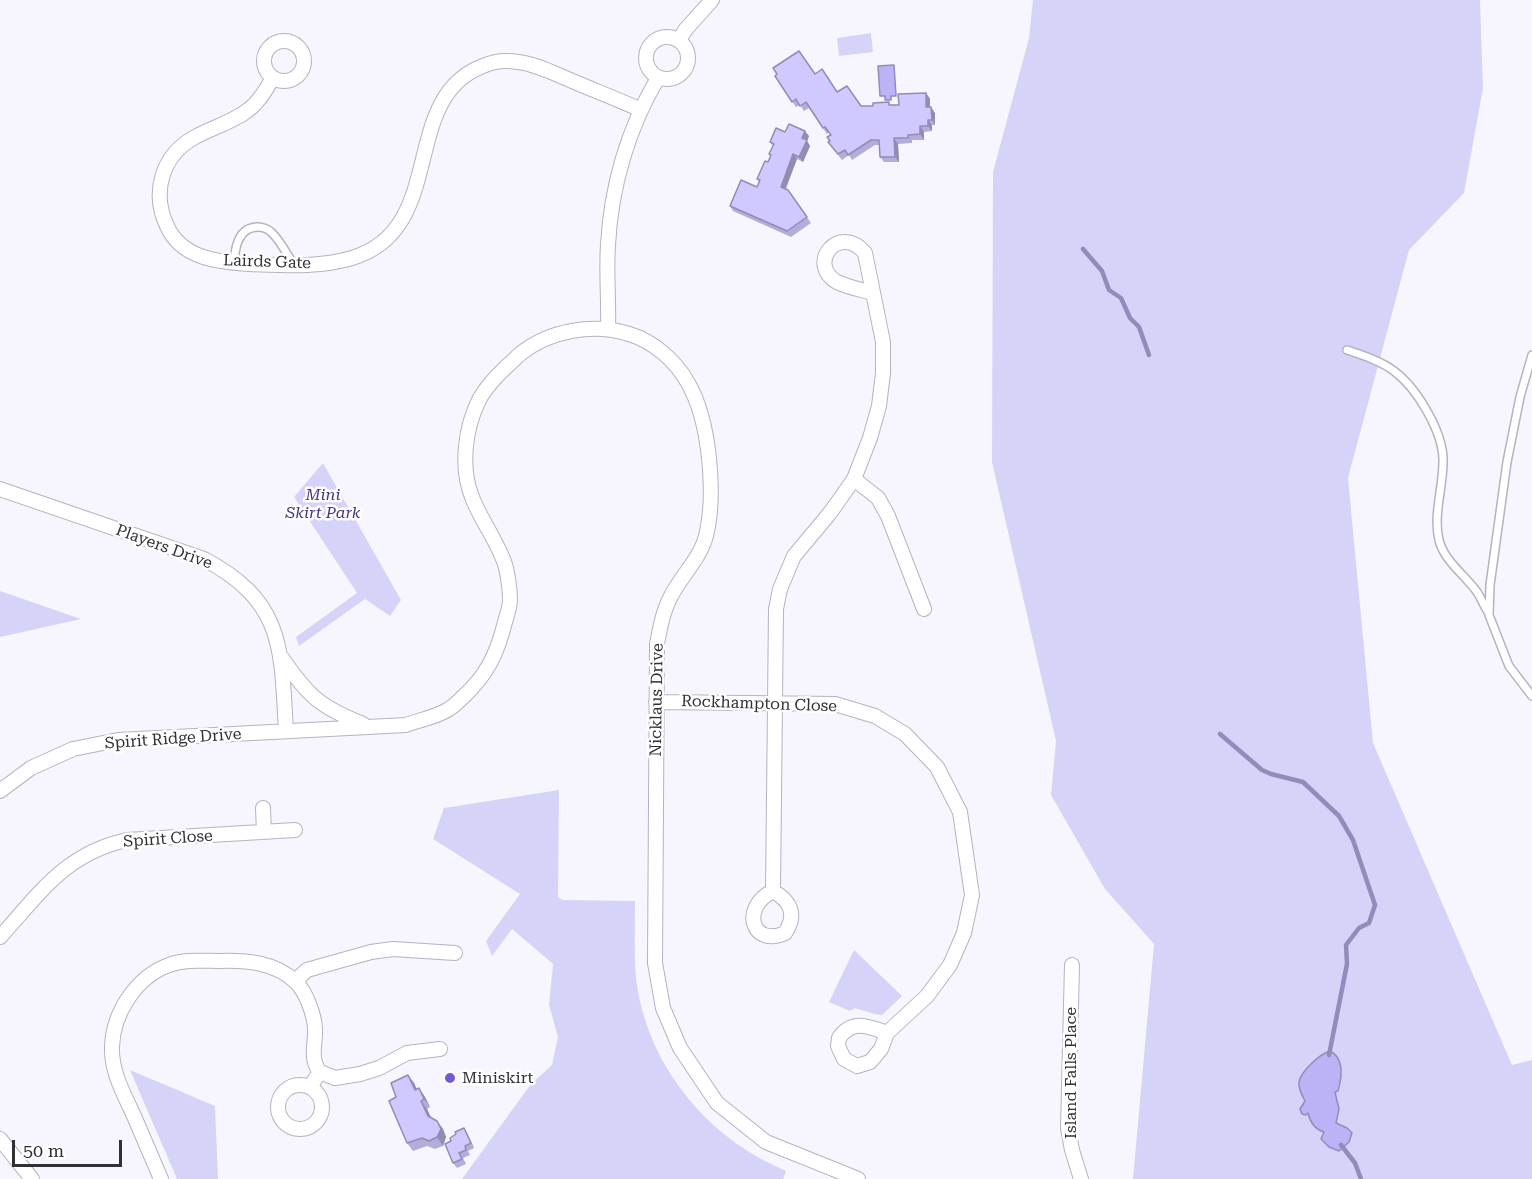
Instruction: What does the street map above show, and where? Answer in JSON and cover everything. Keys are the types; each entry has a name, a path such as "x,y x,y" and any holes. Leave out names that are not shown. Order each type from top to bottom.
{"street":[{"path":"679,40 712,0"},
{"path":"668,36 679,40 686,48 689,58 686,69 679,76 668,80 658,78 649,70 645,58 648,47 656,39 668,36"},
{"name":"Lairds Gate","path":"273,78 259,100 245,113 196,136 181,146 169,161 160,183 159,194 163,218 169,231 191,252 208,260 295,266 338,262 353,258 378,245 400,224 411,204 443,98 462,77 484,65 502,61 532,64 641,110"},
{"path":"608,329 608,248 612,197 627,146 641,110 658,78"},
{"path":"773,891 776,609 783,580 794,556 830,513 854,479 870,438 879,406 883,373 883,342 873,293"},
{"name":"Nicklaus Drive","path":"286,731 406,725 449,710 479,682 499,646 510,601 506,566 471,496 465,462 469,431 480,398 502,370 530,346 558,334 583,329 608,329 631,334 655,347 673,362 689,383 700,412 710,465 711,506 705,538 692,564 671,596 661,620 657,644 655,963 663,1008 688,1061 717,1103 766,1142 858,1179"},
{"path":"854,479 878,498 888,516 924,609"},
{"name":"Players Drive","path":"0,489 204,559 225,570 246,587 274,629 281,656 286,731"},
{"name":"Nicklaus Drive","path":"281,656 299,682 317,701 331,711 369,727"},
{"name":"Rockhampton Close","path":"656,702 835,704 875,716 905,734 937,766 960,812 972,895 964,933 950,965 927,996 887,1033"},
{"name":"Spirit Ridge Drive","path":"0,791 31,768 73,749 118,740 286,731"},
{"path":"263,808 264,832"},
{"name":"Spirit Close","path":"0,937 61,870 90,852 109,844 127,840 295,830"},
{"path":"295,981 307,970 371,952 393,949 455,953"},
{"path":"161,1179 116,1075 112,1038 124,1004 139,985 170,965 184,962 246,960 271,967 295,981 302,988 315,1026 314,1060 320,1072 335,1078 379,1068 407,1053 440,1049"},
{"name":"Island Falls Place","path":"1072,964 1068,1128 1072,1150 1082,1179"},
{"path":"310,1087 320,1072"},
{"path":"0,1139 32,1179"}],"lane":[{"path":"234,263 235,248 240,237 249,228 258,227 272,232 295,266"},
{"path":"1347,350 1393,370 1409,386 1429,416 1438,435 1443,459 1442,487 1436,521 1439,543 1452,563 1477,591 1509,666 1532,696"},
{"path":"1489,615 1490,585 1507,462 1520,397 1532,355"}],"green space":[{"path":"1033,0 1480,0 1483,88 1464,193 1409,250 1348,478 1373,743 1512,1065 1532,1060 1532,1179 1133,1179 1154,944 1105,889 1051,795 1056,741 992,462 993,172 1029,38"},
{"path":"871,33 873,52 839,56 837,38"},
{"name":"Mini Skirt Park","path":"323,463 401,600 390,616 365,599 299,646 296,637 357,593 294,497"},
{"path":"0,591 81,619 0,637"},
{"path":"559,790 558,897 563,900 635,901 636,978 648,1029 659,1053 687,1097 705,1117 746,1150 786,1171 783,1179 462,1179 531,1084 552,1065 558,1037 549,1005 553,964 512,929 492,956 486,941 520,894 433,839 444,808"},
{"path":"854,950 902,996 882,1015 855,1008 850,1011 829,1002"},
{"path":"130,1070 215,1106 218,1179 177,1179"}],"shaded area":[{"path":"894,65 896,96 891,96 891,100 885,100 885,96 880,96 878,66"},
{"path":"1330,1051 1338,1058 1341,1068 1338,1091 1335,1092 1339,1109 1336,1123 1352,1133 1349,1142 1339,1151 1329,1147 1321,1139 1324,1132 1313,1125 1308,1113 1302,1114 1300,1109 1305,1101 1300,1092 1300,1078 1312,1064"}],"building":[{"path":"799,51 815,74 822,69 837,92 847,86 861,106 889,102 889,105 899,105 898,94 926,93 926,107 931,107 932,120 928,120 928,126 920,126 920,134 908,135 908,138 894,138 895,157 880,157 879,140 871,140 848,155 845,150 838,154 828,142 830,141 827,137 831,135 825,127 823,128 806,102 800,106 796,99 792,102 775,76 777,74 773,68"},
{"path":"789,124 805,131 802,138 807,140 799,157 793,154 781,187 788,190 807,217 787,231 730,206 741,180 757,187 760,180 757,179 765,161 768,162 771,155 769,154 774,144 770,142 776,128 785,132"},
{"path":"408,1075 415,1090 419,1088 424,1099 421,1101 428,1116 437,1121 441,1129 437,1137 429,1141 422,1138 407,1143 389,1101 396,1097 391,1083"},
{"path":"464,1128 471,1143 465,1146 466,1150 459,1153 462,1159 453,1163 445,1144 451,1141 450,1138 456,1134 455,1132"}],"waterway":[{"path":"1083,249 1102,271 1109,290 1121,298 1130,318 1139,327 1149,355"},
{"path":"1220,734 1262,770 1303,782 1339,816 1353,840 1375,905 1369,923 1359,928 1346,945 1347,964 1329,1055"},
{"path":"1341,1145 1355,1163 1361,1179"}],"place":[{"name":"Miniskirt","path":"450,1078"}]}
